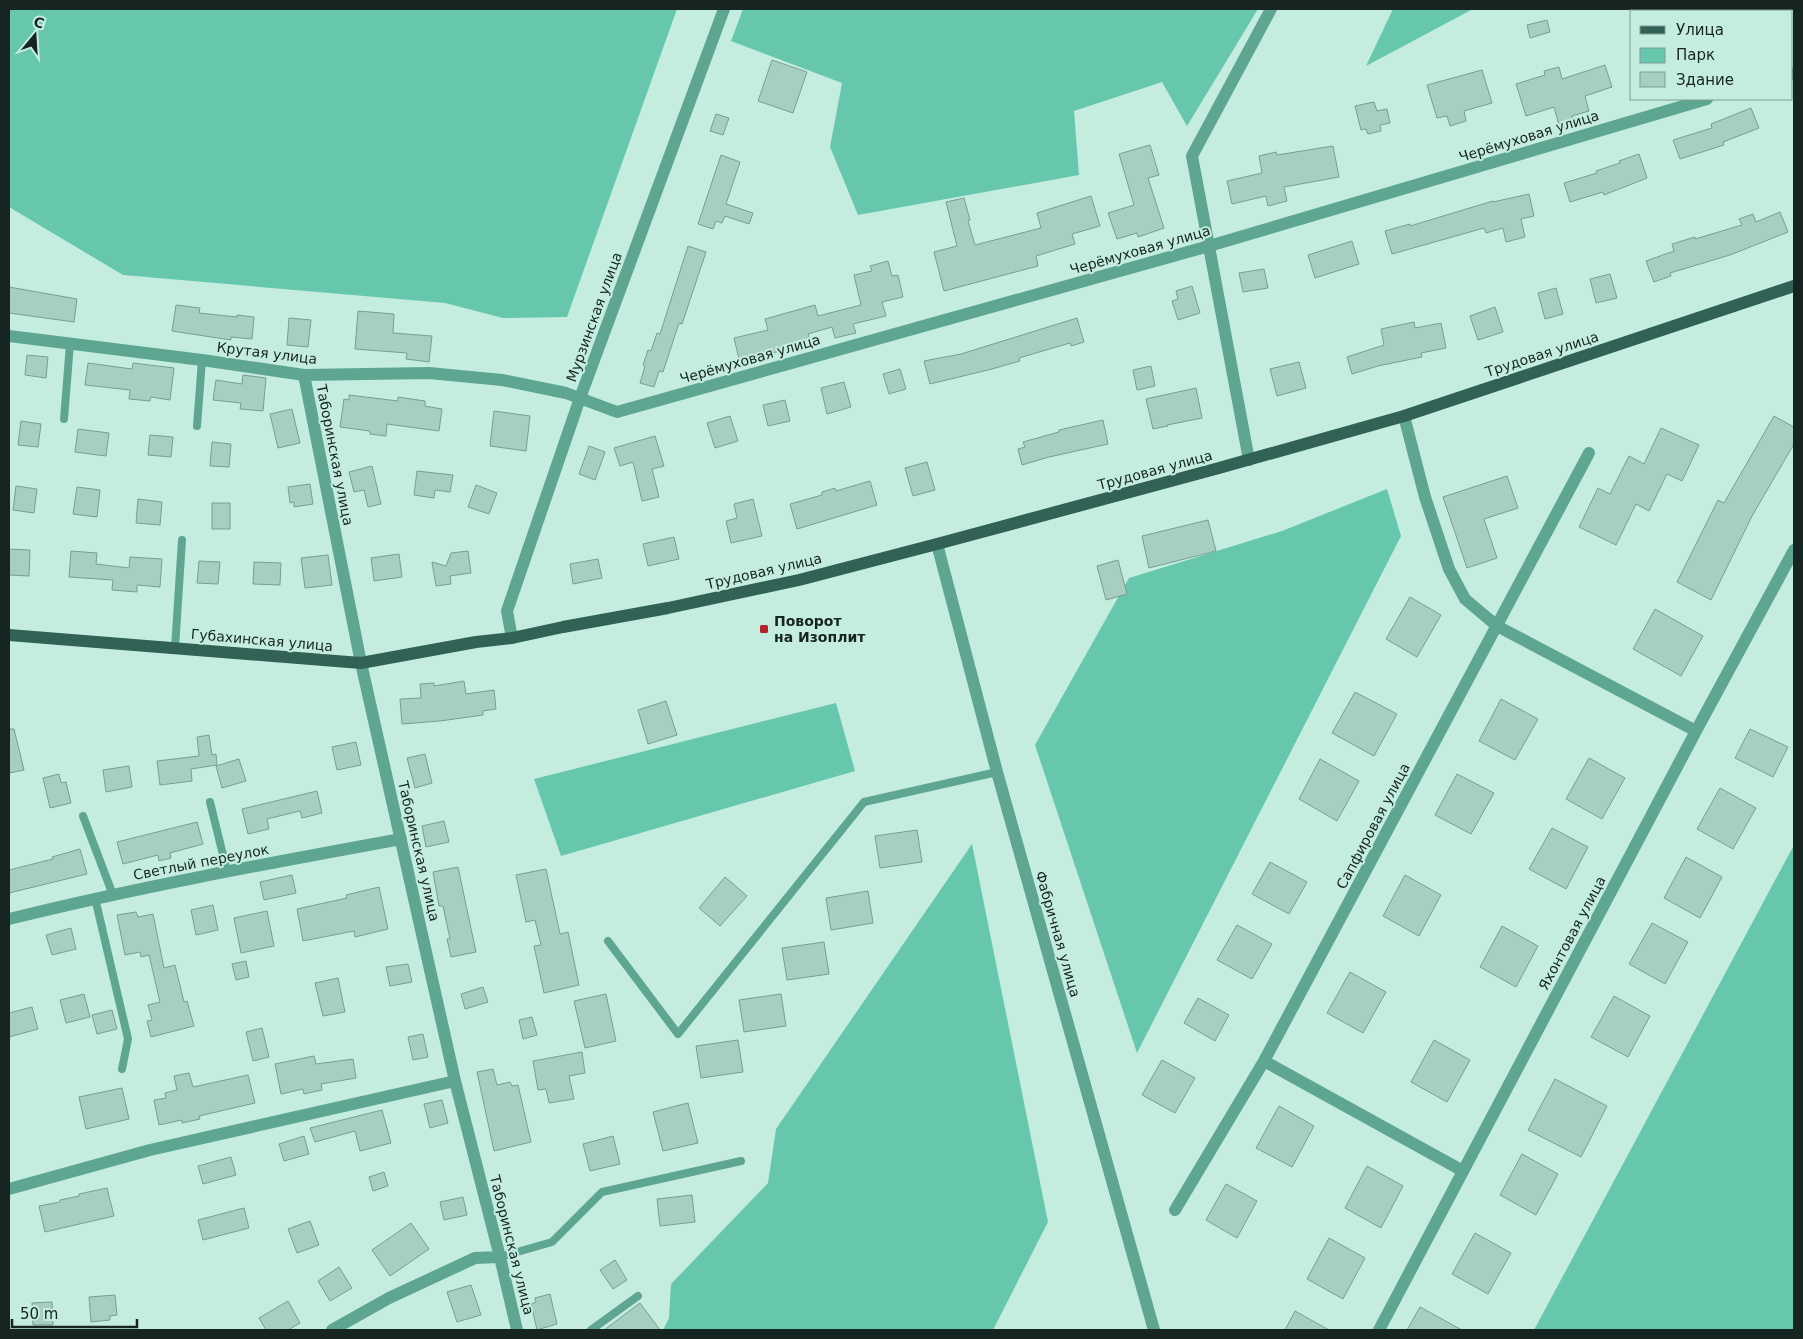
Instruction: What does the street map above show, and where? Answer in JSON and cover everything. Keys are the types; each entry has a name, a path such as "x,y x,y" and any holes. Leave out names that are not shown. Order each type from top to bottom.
{"main road":[{"name":"Трудовая улица","path":"512,638 799,580 1248,460 1404,416 1794,286"},
{"name":"Губахинская улица","path":"9,635 361,663 476,642 512,638"}],"street":[{"name":"Мурзинская улица","path":"512,638 507,611 580,398 724,9"},
{"path":"1248,460 1192,156 1271,9"},
{"name":"Черёмуховая улица","path":"580,398 617,412 1209,246 1704,100"},
{"name":"Крутая улица","path":"9,336 202,360 304,375 429,374 502,380 580,398"},
{"name":"Таборинская улица","path":"304,375 361,663 455,1081 517,1330"},
{"path":"1404,416 1425,497 1449,569 1465,600 1497,626 1696,731"},
{"name":"Сапфировая улица","path":"1176,1210 1264,1061 1589,453"},
{"name":"Фабричная улица","path":"937,544 997,772 1154,1330"},
{"name":"Яхонтовая улица","path":"1379,1330 1794,550"},
{"name":"Светлый переулок","path":"9,919 95,898 227,871 401,839"},
{"path":"1264,1061 1463,1171"},
{"path":"9,1189 150,1150 455,1081"},
{"path":"332,1330 389,1298 475,1258 500,1257"}],"lane":[{"path":"64,419 70,344"},
{"path":"197,426 202,360"},
{"path":"175,648 182,540"},
{"path":"608,941 678,1034 864,802 997,772"},
{"path":"210,802 227,871"},
{"path":"83,816 113,895"},
{"path":"95,898 128,1039 122,1069"},
{"path":"500,1257 552,1242 602,1192 741,1161"},
{"path":"591,1330 638,1296"}],"green space":[{"path":"9,9 677,9 567,317 503,318 445,303 123,275 9,207"},
{"path":"743,9 1258,9 1187,126 1162,82 1074,111 1079,175 858,215 830,147 842,83 731,41"},
{"path":"1393,9 1473,9 1366,66"},
{"path":"1387,489 1401,536 1137,1053 1035,745 1129,578 1282,531"},
{"path":"836,703 855,771 561,856 534,779"},
{"path":"972,844 1048,1222 993,1330 663,1330 669,1318 671,1284 768,1183 776,1129"},
{"path":"1794,845 1794,1330 1534,1330"}],"building":[{"path":"1547,20 1550,32 1530,38 1527,25"},
{"path":"772,60 807,72 793,113 758,101"},
{"path":"1605,65 1612,87 1585,96 1589,111 1572,116 1574,125 1560,129 1554,107 1526,116 1516,84 1545,75 1544,71 1559,67 1562,79"},
{"path":"1482,70 1492,103 1464,111 1466,121 1450,126 1447,116 1437,118 1427,85"},
{"path":"1374,102 1377,111 1387,109 1390,123 1380,125 1381,131 1368,134 1366,129 1361,130 1355,106"},
{"path":"1751,108 1759,128 1723,142 1724,145 1680,159 1673,140 1712,128 1711,124"},
{"path":"716,114 729,118 723,135 710,131"},
{"path":"1150,145 1159,175 1148,178 1164,228 1138,237 1137,233 1117,239 1108,213 1134,205 1119,154"},
{"path":"1333,146 1339,177 1284,187 1287,201 1268,206 1266,196 1232,204 1227,181 1262,173 1259,156 1276,152 1277,155"},
{"path":"1639,154 1647,178 1604,195 1603,192 1570,202 1564,183 1597,173 1596,171"},
{"path":"721,155 740,162 726,204 753,213 749,224 725,216 722,223 716,221 713,229 698,224"},
{"path":"1529,194 1534,216 1521,219 1525,237 1506,242 1503,228 1486,233 1484,228 1392,254 1385,231 1410,224 1410,226 1493,201"},
{"path":"1091,196 1100,226 1072,234 1075,244 1036,256 1038,266 944,291 934,252 957,246 946,202 964,198 975,245 1041,228 1037,213"},
{"path":"1780,212 1788,232 1730,255 1670,273 1671,276 1654,282 1646,261 1674,251 1672,244 1742,225 1739,219 1753,214 1756,222"},
{"path":"1352,241 1359,264 1315,278 1308,255"},
{"path":"688,246 706,252 682,324 679,323 663,372 659,371 654,387 640,383 648,350 651,351 657,333 660,334"},
{"path":"888,261 892,276 898,275 903,297 882,302 886,316 853,324 856,333 835,338 832,327 808,334 811,343 740,363 734,338 768,330 765,319 815,305 818,316 861,305 854,275 872,271 870,266"},
{"path":"1264,269 1268,288 1243,292 1239,273"},
{"path":"1610,274 1617,298 1596,303 1590,279"},
{"path":"1192,286 1200,313 1178,320 1172,301 1178,299 1176,291"},
{"path":"9,287 77,299 74,322 9,313"},
{"path":"1556,288 1563,314 1545,319 1538,293"},
{"path":"176,305 200,308 199,313 254,317 252,339 231,337 231,340 172,331"},
{"path":"1495,307 1503,332 1478,340 1470,316"},
{"path":"358,311 394,314 393,333 432,336 429,362 406,359 407,353 355,349"},
{"path":"289,318 311,320 308,347 287,345"},
{"path":"1077,318 1084,342 1071,346 1070,343 1019,358 1020,361 930,384 924,361 961,354"},
{"path":"1414,322 1415,328 1441,323 1446,348 1421,353 1422,357 1378,366 1352,374 1347,357 1384,345 1381,329"},
{"path":"27,355 48,357 46,378 25,375"},
{"path":"1299,362 1306,388 1277,396 1270,369"},
{"path":"88,363 132,369 133,363 174,368 170,400 151,397 150,401 129,399 130,390 85,385"},
{"path":"1151,366 1155,386 1137,390 1133,370"},
{"path":"900,369 906,389 889,394 883,374"},
{"path":"243,375 266,378 263,411 240,409 241,403 213,400 216,380 242,384"},
{"path":"844,382 851,407 827,414 821,388"},
{"path":"1196,388 1202,418 1153,429 1146,399"},
{"path":"349,395 398,401 398,397 425,401 425,406 442,409 439,431 387,424 386,436 370,434 370,431 340,427 344,399 349,400"},
{"path":"785,400 790,421 768,426 763,405"},
{"path":"292,409 300,443 278,448 270,414"},
{"path":"494,411 530,416 526,451 490,446"},
{"path":"730,416 738,441 715,448 707,423"},
{"path":"1774,416 1794,427 1794,444 1752,516 1711,600 1677,582 1718,500 1724,503"},
{"path":"1103,420 1108,444 1022,465 1018,449 1025,447 1023,442 1059,432 1059,430"},
{"path":"21,421 41,424 38,447 18,445"},
{"path":"1661,428 1699,445 1682,481 1667,474 1649,511 1636,504 1616,545 1579,527 1598,488 1610,494 1629,456 1644,464"},
{"path":"78,429 109,433 106,456 75,452"},
{"path":"150,435 173,437 171,457 148,455"},
{"path":"655,436 664,466 652,469 659,497 642,501 633,462 620,466 614,448"},
{"path":"212,442 231,444 229,467 210,466"},
{"path":"589,446 605,452 595,480 579,474"},
{"path":"927,462 935,490 913,496 905,468"},
{"path":"372,466 381,504 368,507 364,490 354,492 349,472"},
{"path":"417,471 453,475 450,492 435,490 434,498 414,495"},
{"path":"1507,476 1518,508 1484,519 1497,558 1467,568 1443,497"},
{"path":"870,481 877,505 797,529 790,504 822,495 822,492 835,488 836,491"},
{"path":"310,484 313,504 294,507 294,502 290,503 288,487"},
{"path":"476,485 497,493 489,514 468,507"},
{"path":"16,486 37,489 34,513 13,510"},
{"path":"77,487 100,490 97,517 73,514"},
{"path":"138,499 162,502 160,525 136,523"},
{"path":"753,499 762,536 731,543 726,521 737,518 734,504"},
{"path":"212,503 230,503 230,529 212,529"},
{"path":"1208,520 1216,551 1149,568 1142,536"},
{"path":"674,537 679,559 648,566 643,544"},
{"path":"9,549 30,550 29,576 9,575"},
{"path":"71,551 97,553 96,564 129,568 130,557 162,559 160,587 137,585 137,592 112,590 113,580 69,577"},
{"path":"468,551 471,573 450,576 451,584 436,586 432,562 446,566 451,553"},
{"path":"399,554 402,577 374,581 371,558"},
{"path":"328,555 332,585 305,588 301,558"},
{"path":"598,559 602,578 573,584 570,564"},
{"path":"1118,560 1127,594 1106,600 1097,566"},
{"path":"199,561 220,562 218,584 197,583"},
{"path":"254,562 281,563 280,585 253,584"},
{"path":"1410,597 1441,615 1417,657 1386,639"},
{"path":"1655,609 1703,636 1681,676 1633,649"},
{"path":"464,681 466,694 494,690 496,709 483,711 483,715 402,724 400,699 421,698 420,684 434,683 434,686"},
{"path":"1355,692 1397,714 1374,756 1332,733"},
{"path":"1501,699 1538,719 1515,760 1479,741"},
{"path":"666,701 677,735 648,744 638,710"},
{"path":"9,729 14,729 24,770 9,773"},
{"path":"1750,729 1788,747 1773,777 1735,758"},
{"path":"209,735 212,755 216,754 217,765 191,769 192,781 160,785 157,761 199,756 197,737"},
{"path":"356,742 361,765 337,770 332,747"},
{"path":"425,754 432,783 415,788 407,758"},
{"path":"1589,758 1625,778 1602,819 1566,799"},
{"path":"239,759 246,781 222,788 216,766"},
{"path":"1320,759 1359,781 1337,821 1299,799"},
{"path":"129,766 132,787 106,792 103,770"},
{"path":"59,774 61,783 66,782 71,803 50,808 43,778"},
{"path":"1457,774 1494,793 1471,834 1435,815"},
{"path":"1720,788 1756,808 1733,849 1697,829"},
{"path":"317,791 322,813 302,818 300,811 267,819 269,829 248,834 242,809"},
{"path":"444,821 449,842 426,847 422,826"},
{"path":"197,822 203,844 170,853 171,858 159,861 158,855 123,864 117,842"},
{"path":"1552,828 1588,847 1566,889 1529,869"},
{"path":"917,830 922,862 880,868 875,836"},
{"path":"80,849 87,874 9,893 9,870 53,859 52,857"},
{"path":"1686,857 1722,877 1700,918 1664,898"},
{"path":"1270,862 1307,882 1289,914 1252,894"},
{"path":"458,867 476,952 451,957 447,939 450,939 443,906 439,906 433,872"},
{"path":"546,869 560,934 568,932 579,985 544,993 534,946 541,945 535,920 526,922 516,875"},
{"path":"292,875 296,893 264,900 260,882"},
{"path":"1405,875 1441,895 1419,936 1383,916"},
{"path":"725,877 747,896 720,926 699,908"},
{"path":"379,887 388,929 355,937 354,931 303,941 297,909 347,898 346,895"},
{"path":"868,891 873,923 831,930 826,898"},
{"path":"213,905 218,930 196,935 191,910"},
{"path":"267,911 274,946 241,953 234,918"},
{"path":"136,912 138,917 153,914 164,968 175,965 184,1002 187,1001 194,1026 151,1037 147,1021 152,1020 148,1005 160,1002 149,955 141,957 140,952 125,955 117,915"},
{"path":"1652,923 1688,942 1665,984 1629,964"},
{"path":"1237,925 1272,944 1252,979 1217,960"},
{"path":"1502,926 1538,946 1516,987 1480,967"},
{"path":"71,928 76,949 52,955 46,935"},
{"path":"824,942 829,974 787,980 782,948"},
{"path":"246,961 249,977 236,980 232,964"},
{"path":"408,964 412,982 390,986 386,967"},
{"path":"1350,972 1386,992 1363,1033 1327,1013"},
{"path":"338,978 345,1012 323,1016 315,983"},
{"path":"483,987 488,1002 465,1009 461,994"},
{"path":"84,994 90,1017 66,1023 60,1000"},
{"path":"606,994 616,1041 585,1048 574,1001"},
{"path":"781,994 786,1026 744,1032 739,1000"},
{"path":"1614,996 1650,1016 1628,1057 1591,1037"},
{"path":"1198,998 1229,1015 1215,1041 1184,1023"},
{"path":"32,1007 38,1029 9,1037 9,1013"},
{"path":"112,1010 117,1029 97,1034 92,1015"},
{"path":"532,1017 537,1035 523,1039 519,1020"},
{"path":"262,1028 269,1057 253,1061 246,1032"},
{"path":"423,1034 428,1057 413,1060 408,1037"},
{"path":"738,1040 743,1072 701,1078 696,1046"},
{"path":"1434,1040 1470,1060 1447,1102 1411,1082"},
{"path":"582,1052 585,1073 569,1076 574,1099 549,1103 546,1089 538,1090 533,1061"},
{"path":"314,1056 316,1064 353,1059 356,1078 321,1084 322,1090 304,1094 303,1089 281,1094 275,1064"},
{"path":"1162,1060 1195,1078 1175,1113 1142,1095"},
{"path":"493,1069 497,1085 510,1082 512,1086 518,1085 531,1142 494,1151 477,1072"},
{"path":"189,1073 193,1087 248,1075 255,1103 199,1116 200,1119 182,1123 182,1120 159,1125 154,1100 166,1098 165,1093 177,1090 174,1076"},
{"path":"1555,1079 1607,1106 1581,1157 1528,1130"},
{"path":"122,1088 129,1119 86,1129 79,1097"},
{"path":"442,1100 448,1123 430,1128 424,1104"},
{"path":"688,1103 698,1143 663,1151 653,1112"},
{"path":"1279,1106 1314,1126 1292,1167 1256,1148"},
{"path":"382,1110 391,1143 360,1151 355,1131 315,1142 310,1128"},
{"path":"304,1136 309,1154 284,1161 279,1144"},
{"path":"613,1136 620,1164 590,1171 583,1144"},
{"path":"1522,1154 1558,1174 1536,1215 1500,1195"},
{"path":"231,1157 236,1175 203,1184 198,1166"},
{"path":"1367,1166 1403,1186 1381,1228 1345,1208"},
{"path":"384,1172 388,1186 373,1191 369,1177"},
{"path":"1226,1184 1257,1201 1237,1238 1206,1220"},
{"path":"107,1188 114,1216 45,1232 39,1206 60,1202 60,1200 79,1196 79,1194"},
{"path":"692,1195 695,1222 660,1226 657,1199"},
{"path":"463,1197 467,1215 444,1220 440,1202"},
{"path":"244,1208 249,1228 203,1240 198,1220"},
{"path":"310,1221 319,1245 297,1253 288,1229"},
{"path":"411,1223 429,1249 390,1276 372,1250"},
{"path":"1475,1233 1511,1253 1488,1294 1452,1274"},
{"path":"1329,1238 1365,1258 1343,1299 1307,1279"},
{"path":"615,1260 627,1280 613,1289 600,1270"},
{"path":"339,1267 352,1288 330,1301 318,1281"},
{"path":"471,1285 481,1315 457,1322 447,1292"},
{"path":"550,1294 557,1324 537,1330 531,1304 536,1302 535,1298"},
{"path":"115,1295 117,1315 110,1316 110,1320 91,1322 89,1297"},
{"path":"288,1301 300,1323 288,1330 266,1330 259,1318"},
{"path":"52,1302 53,1325 33,1325 32,1303"},
{"path":"640,1303 660,1330 604,1330"},
{"path":"1420,1307 1462,1330 1407,1330"},
{"path":"1295,1311 1329,1330 1285,1330"}],"place":[{"name":"Поворот на Изоплит","path":"764,629"}]}
